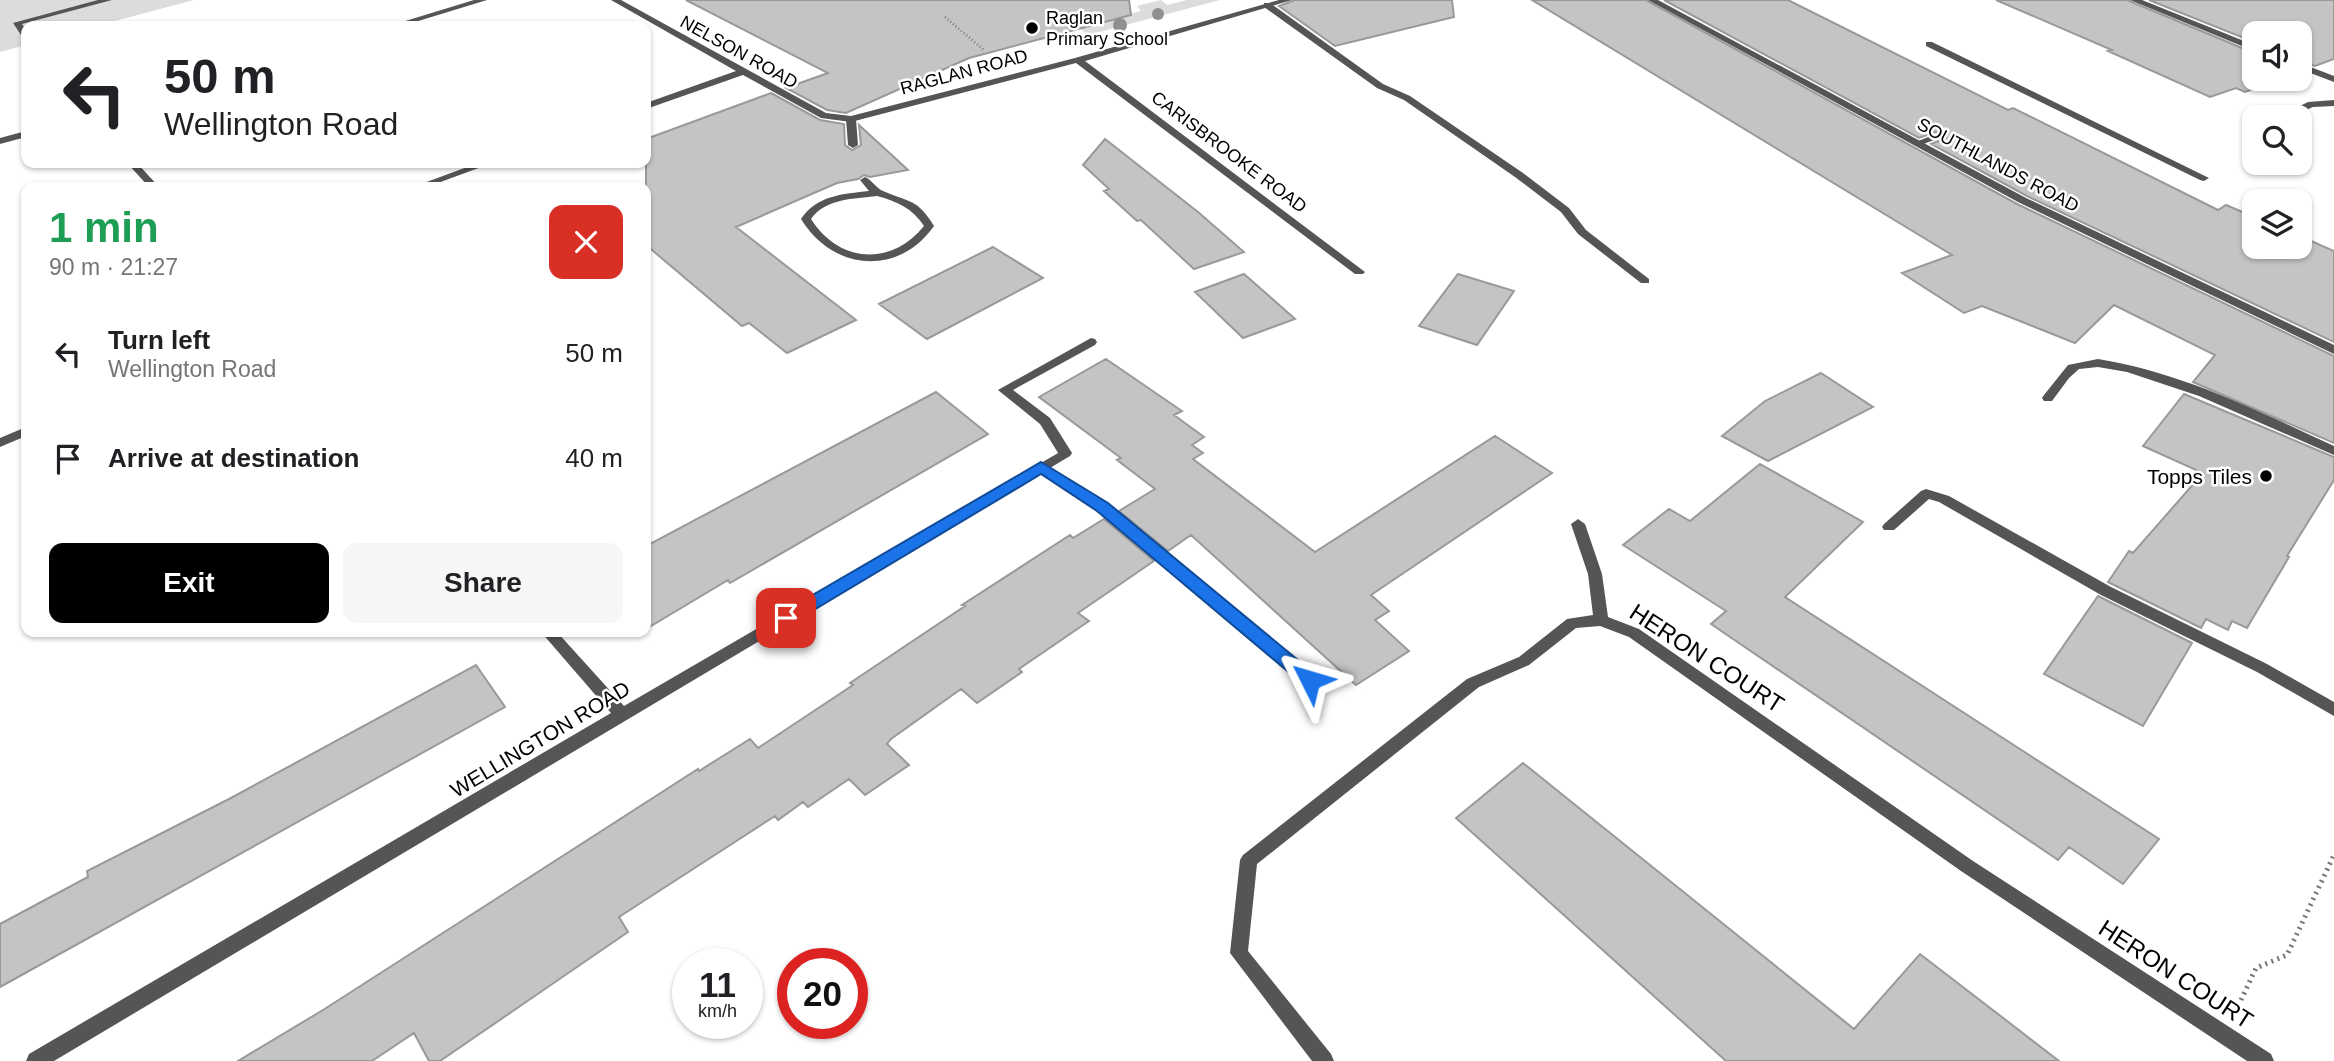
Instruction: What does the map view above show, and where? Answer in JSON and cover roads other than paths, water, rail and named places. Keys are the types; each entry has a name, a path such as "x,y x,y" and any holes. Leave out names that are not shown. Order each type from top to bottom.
{"street":[{"path":"25,21 108,0"},
{"path":"410,21 483,0"},
{"name":"NELSON ROAD","path":"615,0 824,116 851,119"},
{"name":"RAGLAN ROAD","path":"851,119 1078,60 1288,0"},
{"name":"SOUTHLANDS ROAD","path":"1652,0 2022,200 2334,350"},
{"path":"2134,0 2242,43"},
{"path":"1267,5 1380,86 1407,98 1519,175 1565,210 1582,232 1645,281"},
{"path":"1929,44 2204,178"},
{"name":"CARISBROOKE ROAD","path":"1078,60 1359,271"},
{"path":"2312,71 2334,79"},
{"path":"651,104 741,72"},
{"path":"2028,107 2045,101"},
{"path":"2309,105 2334,103"},
{"path":"851,119 853,145"},
{"path":"0,141 21,135"},
{"path":"1918,143 1940,136"},
{"path":"137,168 149,182"},
{"path":"432,182 472,168"},
{"path":"865,180 877,193 894,197 920,211 929,226 923,235 891,254 872,260 848,253 817,236 806,219 810,211 825,202 877,193"},
{"name":"WELLINGTON ROAD","path":"36,1061 1065,453 1045,422 1004,390 1091,342"},
{"path":"2048,398 2074,366 2086,363 2108,364 2177,382 2334,451"},
{"path":"0,443 21,433"},
{"path":"1041,467 1102,507 1310,680"},
{"path":"1889,527 1926,494 1944,499 2106,591 2262,667 2334,710"},
{"path":"1578,524 1595,574 1601,620"},
{"name":"HERON COURT","path":"1324,1061 1239,953 1249,860 1473,683 1524,661 1572,623 1601,620 1634,633 1967,866 2264,1061"},
{"path":"553,637 623,715"}],"place":[{"name":"Raglan Primary School","path":"1032,28"},
{"name":"Topps Tiles","path":"2266,476"}]}
